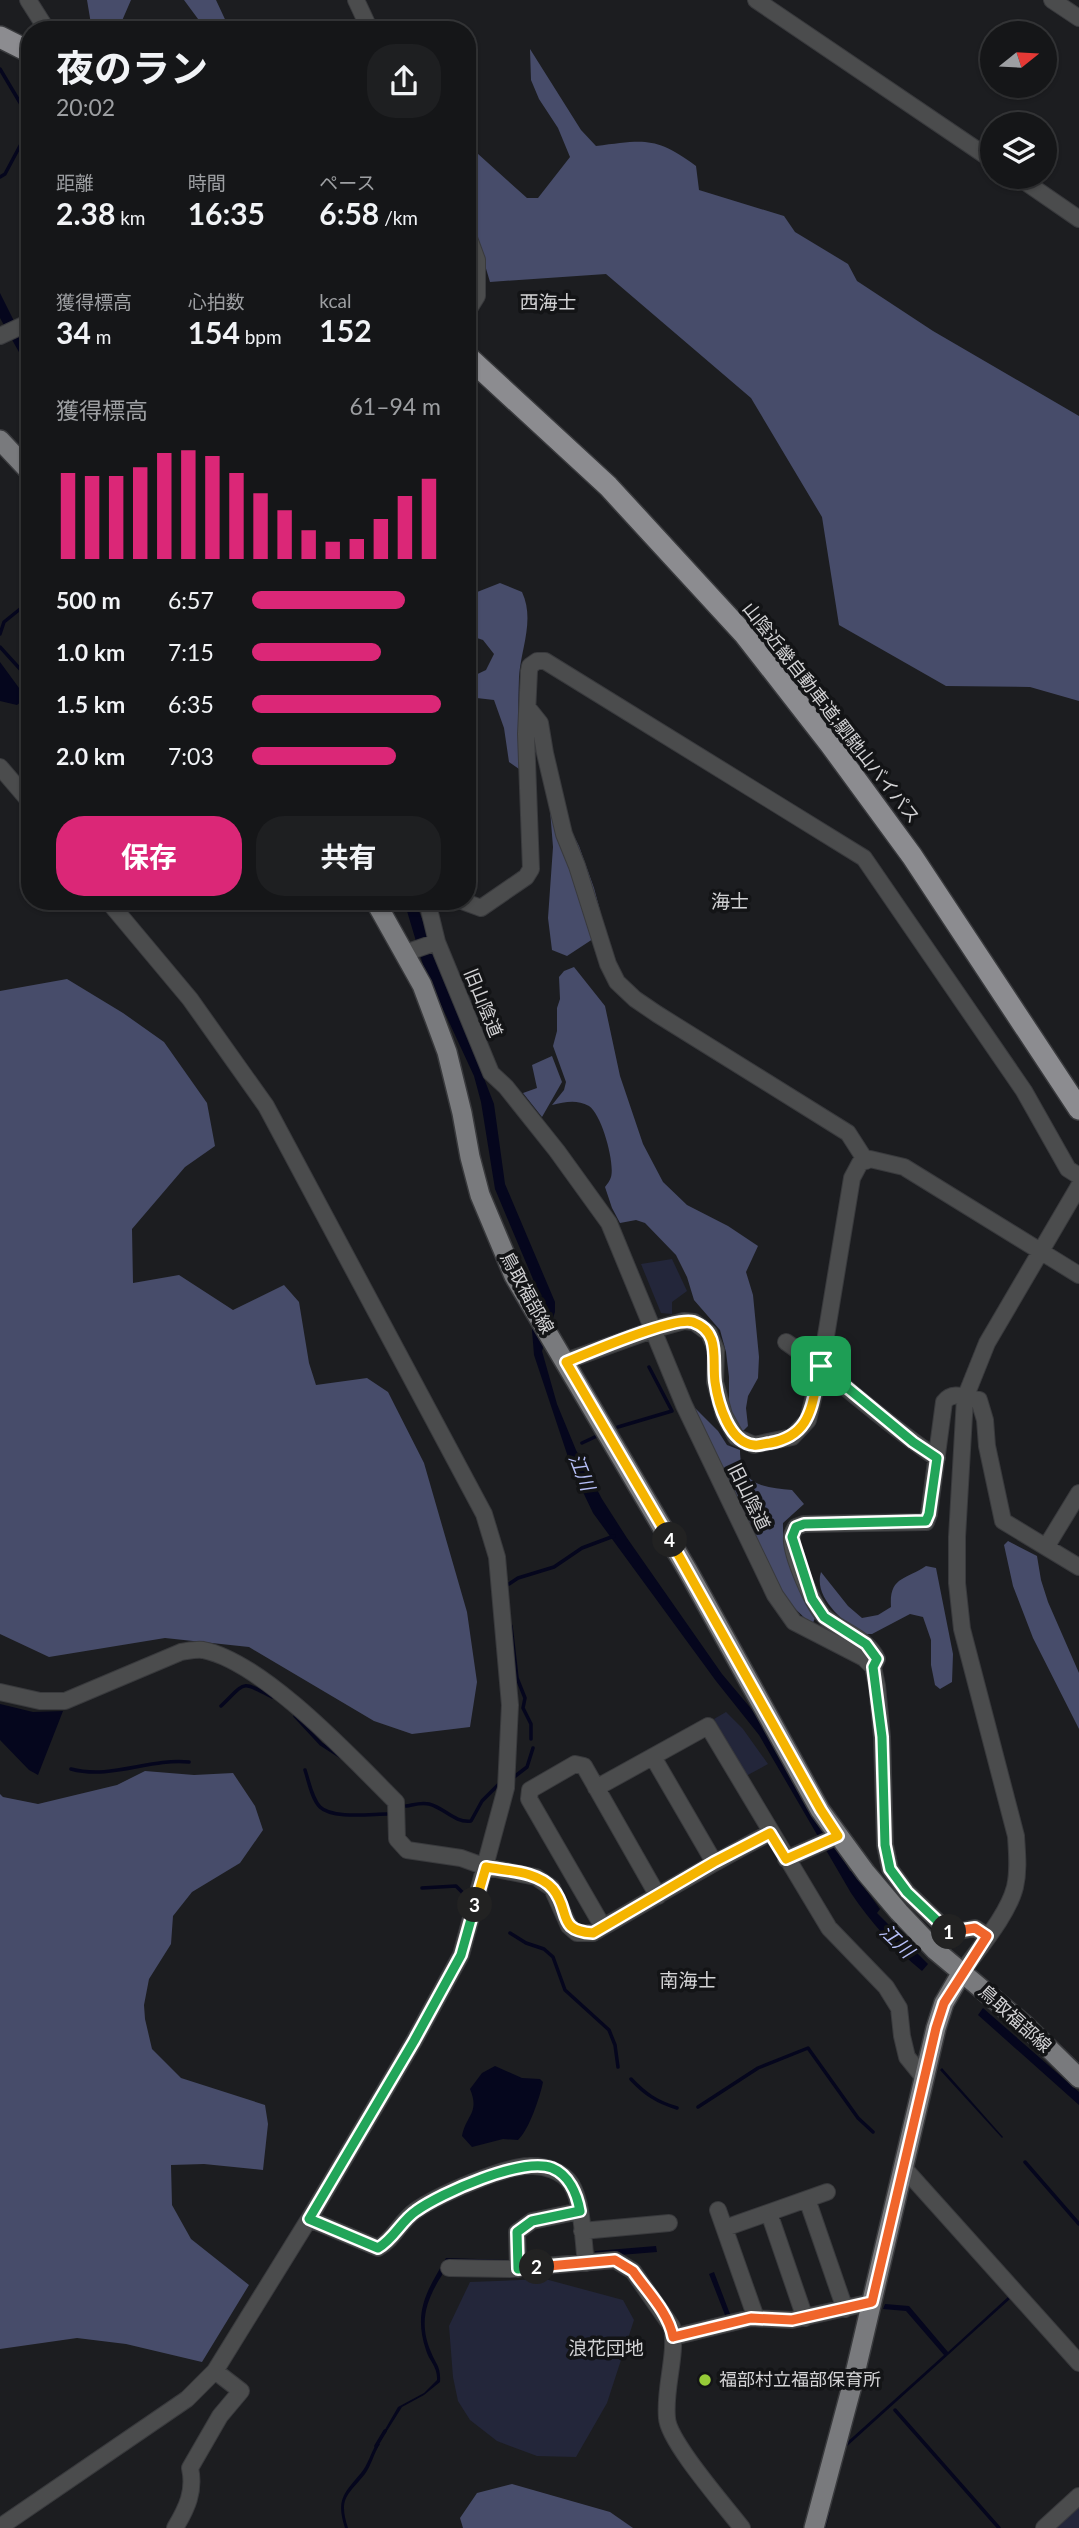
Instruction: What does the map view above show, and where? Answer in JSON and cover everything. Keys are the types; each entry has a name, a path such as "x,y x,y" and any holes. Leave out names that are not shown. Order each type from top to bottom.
{"highway":[{"path":"0,37 21,48"},
{"path":"0,45 21,56"},
{"name":"山陰近畿自動車道;駟馳山バイパス","path":"476,355 519,391 593,460 660,527 753,631 838,739 919,851 1079,1095"},
{"name":"山陰近畿自動車道;駟馳山バイパス","path":"476,364 608,485 746,635 831,744 912,856 1079,1110"}],"main road":[{"path":"2,447 21,464"},
{"name":"鳥取福部線","path":"381,910 410,951 447,1052 480,1195 514,1276 688,1571 821,1810 838,1836 899,1912 935,1951 1026,2026 1079,2078"},
{"path":"814,2528 853,2382 924,2078 944,2003 962,1972"}],"street":[{"path":"28,0 41,21"},
{"path":"356,0 366,21"},
{"path":"756,0 980,152"},
{"path":"1052,0 1079,18"},
{"path":"1035,189 1079,219"},
{"path":"476,257 476,298"},
{"path":"0,336 21,326"},
{"path":"476,906 481,908 526,877 531,869 526,734 530,666 537,661 545,661 864,858 1024,1091 1068,1169 1079,1176"},
{"path":"528,708 540,723 564,834 578,866 608,964 617,982 657,1014 848,1133 866,1161"},
{"path":"0,767 21,792"},
{"path":"0,2527 187,2399 215,2371 309,2219 414,2041 461,1955 506,1788 510,1705 497,1557 484,1514 265,1106 190,999 116,910"},
{"name":"旧山陰道","path":"429,910 436,942 491,1073 506,1087 609,1223 655,1329 684,1405 775,1595 794,1622 864,1658 873,1667"},
{"path":"410,951 436,942"},
{"path":"566,1362 655,1329 684,1321 694,1322 709,1333 716,1350 715,1382 724,1415 736,1437 754,1446 792,1437 808,1420 821,1366 852,1178 860,1163 866,1161 880,1161 904,1167 1079,1275"},
{"path":"962,1972 1015,1889 1018,1871 1016,1836 1010,1810 962,1629 957,1583 957,1537 965,1398 987,1343 1079,1186"},
{"path":"786,1342 821,1366 913,1442 937,1458"},
{"path":"987,1936 975,1928 950,1933 907,1892 890,1869 885,1845 882,1737 873,1667 877,1659 866,1644 824,1617 812,1599 792,1537 796,1527 804,1524 926,1521 944,1402 954,1394 979,1400 982,1406 987,1446 1003,1521 1079,1567"},
{"path":"1046,1547 1079,1493"},
{"path":"0,1692 40,1700 65,1701 181,1652 201,1650 219,1656 247,1668 327,1733 396,1802 397,1839 407,1850 461,1858 486,1867 536,1877 552,1888 569,1926 577,1933 593,1933 714,1862 770,1833"},
{"path":"596,1788 708,1726 829,1927 862,1965 886,1987 899,2008 907,2057 924,2078"},
{"path":"653,1757 714,1862"},
{"path":"603,1927 529,1799 530,1790 575,1763 584,1766 658,1896"},
{"path":"786,1859 838,1836"},
{"path":"309,2219 378,2248 389,2242 414,2212 437,2199 486,2177 528,2166 552,2168 571,2183 580,2211 586,2263"},
{"path":"903,2167 1079,2363"},
{"path":"725,2228 827,2192"},
{"path":"807,2199 845,2309"},
{"path":"718,2210 756,2318"},
{"path":"518,2269 517,2232 532,2221 580,2211"},
{"path":"769,2213 805,2318"},
{"path":"582,2231 669,2223"},
{"path":"449,2268 518,2269 615,2260 633,2271 672,2327 668,2428 742,2528"},
{"path":"673,2337 756,2318 792,2320 872,2302"},
{"path":"175,2528 191,2494 193,2480 190,2468 220,2416 241,2391 215,2371"},
{"path":"1044,2528 1079,2496"}],"shaded area":[{"path":"87,0 131,0 122,21 90,21"},
{"path":"184,0 216,0 226,21 200,21"},
{"path":"530,49 581,130 596,146 649,142 670,149 696,166 699,190 784,216 795,232 848,264 857,281 933,331 1079,416 1079,701 1030,687 946,686 839,625 822,517 751,398 606,274 490,282 476,236 476,152 527,198 538,198 570,157 558,128 539,99 531,80"},
{"path":"500,583 522,592 526,603 527,624 519,677 519,769 509,762 504,728 494,700 476,698 476,675 486,670 494,654 476,635 476,592"},
{"path":"548,785 579,846 601,914 599,935 567,956 552,950 548,918 553,847"},
{"path":"574,967 605,1006 620,1076 643,1144 663,1182 687,1205 728,1226 758,1246 746,1272 753,1295 759,1357 758,1378 748,1396 748,1426 743,1431 733,1420 729,1406 729,1377 720,1330 694,1300 676,1255 645,1223 636,1220 620,1223 612,1208 605,1187 611,1177 611,1161 594,1111 580,1102 552,1105 564,1090 566,1082 553,1046 560,999 559,977 564,971"},
{"path":"67,979 164,1042 207,1103 215,1146 185,1167 132,1229 133,1283 179,1275 233,1310 284,1285 299,1302 309,1363 316,1385 367,1378 388,1392 424,1463 467,1612 477,1682 470,1727 412,1734 374,1721 249,1647 165,1638 49,1657 0,1634 0,991"},
{"path":"552,1056 562,1082 542,1117 523,1093 537,1088 532,1065"},
{"path":"672,1259 687,1291 672,1302 672,1314 661,1313 641,1264"},
{"path":"695,1408 718,1431 727,1445 740,1450 741,1462 749,1478 763,1486 792,1490 804,1504 783,1523 783,1536 788,1561 815,1618 812,1625 785,1599"},
{"path":"1008,1541 1037,1556 1048,1602 1079,1673 1079,1729 1033,1638 1013,1586 1004,1545"},
{"path":"926,1566 936,1568 953,1654 952,1682 940,1689 935,1685 931,1665 931,1640 923,1617 910,1614 872,1634 861,1634 831,1608 821,1590 821,1572 848,1606 862,1618 878,1615 891,1607 891,1597 896,1584"},
{"path":"726,1712 743,1729 768,1764 746,1776 714,1719"},
{"path":"145,1771 194,1775 233,1773 255,1806 263,1830 240,1863 192,1892 173,1916 171,1944 149,1979 144,2005 152,2049 181,2078 265,2105 268,2124 263,2170 204,2164 171,2165 172,2205 191,2239 249,2285 202,2362 126,2344 77,2338 0,2349 0,1794 3,1797 38,1804 117,1785"},
{"path":"545,2279 623,2300 634,2320 607,2403 576,2457 537,2456 497,2441 470,2420 458,2401 453,2377 449,2326 470,2282"},
{"path":"512,2484 610,2512 633,2528 463,2528 460,2518 477,2493"},
{"path":"1079,2500 1079,2528 1048,2528"}],"water":[{"path":"0,293 21,331 21,356 0,318"},
{"path":"0,662 21,691 21,702 17,705 0,701"},
{"name":"江川","path":"407,910 419,910 494,1104 505,1184 555,1302 555,1312 542,1351 557,1404 576,1450 627,1538 722,1674 770,1731 850,1871 880,1909 877,1913 928,1964 922,1971 884,1935 851,1893 759,1735 593,1513 572,1469 534,1355 532,1330 543,1303 495,1189 481,1102 474,1076 424,968"},
{"path":"0,1704 33,1712 63,1711 38,1775 29,1770 0,1740"},
{"path":"983,2008 1079,2092 1079,2105 978,2015"},
{"path":"495,2066 522,2078 540,2079 543,2082 530,2121 518,2140 503,2139 472,2147 462,2136 474,2104 470,2089 482,2073"},
{"path":"942,2068 1003,2137 1002,2138 940,2070"},
{"path":"656,2246 657,2252 595,2257 595,2251"},
{"path":"446,2258 508,2260 509,2264 449,2264 431,2295 425,2316 427,2339 439,2369 440,2382 424,2395 402,2407 385,2434 383,2433 398,2407 424,2393 437,2380 436,2371 427,2354 421,2324 428,2291"},
{"path":"714,2272 730,2314 725,2315 709,2274"},
{"path":"1008,2297 1010,2299 845,2448 844,2445 944,2355 906,2311 883,2309 885,2304 909,2306 948,2352"},
{"path":"377,2443 380,2444 367,2471 346,2498 344,2510 348,2528 345,2528 341,2511 343,2498 363,2470"}],"waterway":[{"path":"0,69 21,104"},
{"path":"0,177 5,174 21,144"},
{"path":"0,634 4,622 21,608"},
{"path":"0,647 21,670"},
{"path":"618,1427 672,1411 649,1367"},
{"name":"江川","path":"582,1443 599,1435"},
{"path":"509,1584 518,1578 554,1567 582,1548 614,1536"},
{"path":"511,1626 517,1678 525,1698 523,1708 531,1724 531,1739"},
{"path":"221,1706 244,1686 272,1697"},
{"path":"295,1716 321,1744 341,1757"},
{"path":"513,1780 527,1767 533,1748"},
{"path":"71,1769 101,1772 159,1763 189,1762"},
{"path":"305,1770 315,1800 326,1811 362,1815 387,1814"},
{"path":"406,1806 429,1804 454,1818 471,1821 482,1801 499,1784"},
{"path":"422,1888 456,1886 466,1896"},
{"path":"510,1933 526,1943 544,1949 553,1957 565,1990 609,2030 615,2045 618,2067"},
{"path":"698,2107 758,2068 808,2048 858,2118 873,2132"},
{"path":"631,2079 652,2097 677,2108"},
{"path":"1025,2162 1079,2224"},
{"path":"895,2410 999,2528"},
{"path":"376,2446 385,2431"},
{"path":"824,2528 828,2513"}],"place":[{"name":"福部村立福部保育所","path":"705,2380"}],"district":[{"name":"西海士","path":"548,302"},
{"name":"海士","path":"730,901"},
{"name":"南海士","path":"688,1980"},
{"name":"浪花団地","path":"606,2348"}],"route":[{"path":"684,1321 694,1322 709,1333 716,1350 715,1382 724,1415 736,1437 754,1446 792,1437 808,1420 821,1366 913,1442 937,1458 926,1521 804,1524 796,1527 792,1537 801,1572 812,1599 824,1617 866,1644 877,1659 873,1667 882,1737 885,1845 890,1869 907,1892 950,1933 975,1928 987,1936 944,2003 936,2028 872,2302 792,2320 751,2318 673,2337 672,2327 633,2271 615,2260 518,2269 517,2232 532,2221 580,2211 571,2183 552,2168 528,2166 486,2177 437,2199 414,2212 389,2242 378,2248 309,2219 414,2041 461,1955 486,1867 536,1877 552,1888 569,1926 577,1933 593,1933 714,1862 770,1833 786,1859 838,1836 566,1362 655,1329 684,1321"}]}
